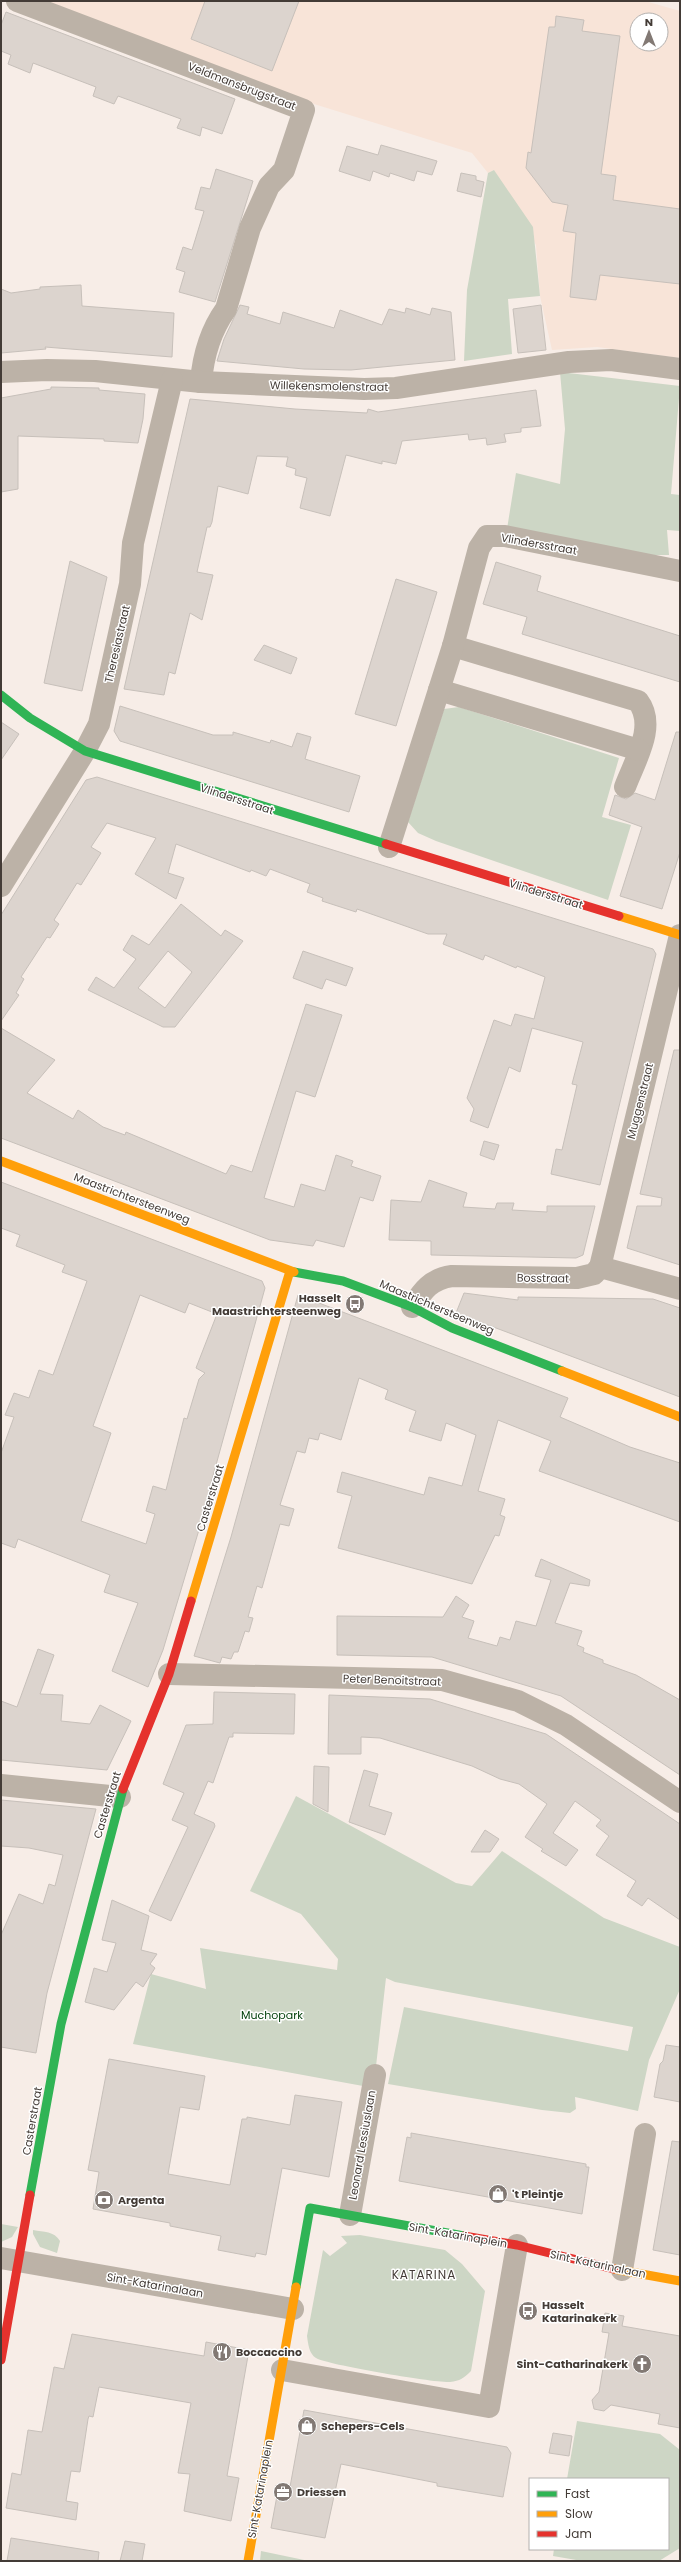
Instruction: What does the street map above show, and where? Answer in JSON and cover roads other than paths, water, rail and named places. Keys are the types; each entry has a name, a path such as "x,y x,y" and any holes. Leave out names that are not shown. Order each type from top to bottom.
{"street":[{"name":"Veldmansbrugstraat","path":"17,1 304,110 284,170 269,186 250,228 226,309 218,320 203,364 201,382"},
{"name":"Willekensmolenstraat","path":"1,372 47,370 95,371 201,382 364,389 396,388 569,362 611,360 680,369"},
{"name":"Theresiastraat","path":"1,886 85,751 98,724 130,584 133,543 172,380"},
{"name":"Vlindersstraat","path":"389,847 453,646 479,548 487,536 505,536 680,571"},
{"path":"453,646 638,701 646,715 647,726 625,787"},
{"path":"439,690 639,750"},
{"name":"Vlindersstraat","path":"1,695 30,718 85,751 389,847 680,935"},
{"name":"Muggenstraat","path":"600,1266 680,935"},
{"name":"Maastrichtersteenweg","path":"1,1161 290,1271 342,1281 412,1307 452,1328 680,1417"},
{"path":"600,1266 680,1289"},
{"name":"Bosstraat","path":"412,1307 427,1286 438,1278 452,1276 577,1278 594,1274 600,1266"},
{"name":"Casterstraat","path":"1,2360 9,2259 26,2225 61,2024 120,1797 169,1674 290,1271"},
{"name":"Peter Benoitstraat","path":"169,1674 442,1680 518,1701 566,1725 680,1802"},
{"path":"1,1785 120,1797"},
{"name":"Leonard Lessiuslaan","path":"350,2215 374,2075"},
{"path":"622,2270 645,2134"},
{"name":"Sint-Katarinaplein","path":"248,2561 310,2208 517,2245 488,2407 282,2370"},
{"name":"Sint-Katarinalaan","path":"517,2245 588,2264 680,2281"},
{"name":"Sint-Katarinalaan","path":"9,2259 292,2309"}],"place":[{"name":"Hasselt Maastrichtersteenweg","path":"355,1304"},
{"name":"'t Pleintje","path":"498,2194"},
{"name":"Argenta","path":"104,2200"},
{"name":"Hasselt Katarinakerk","path":"528,2311"},
{"name":"Boccaccino","path":"222,2352"},
{"name":"Sint-Catharinakerk","path":"642,2364"},
{"name":"Schepers-Cels","path":"307,2426"},
{"name":"Driessen","path":"283,2492"}],"district":[{"name":"KATARINA","path":"424,2275"}],"park label":[{"name":"Muchopark","path":"272,2015"}]}
